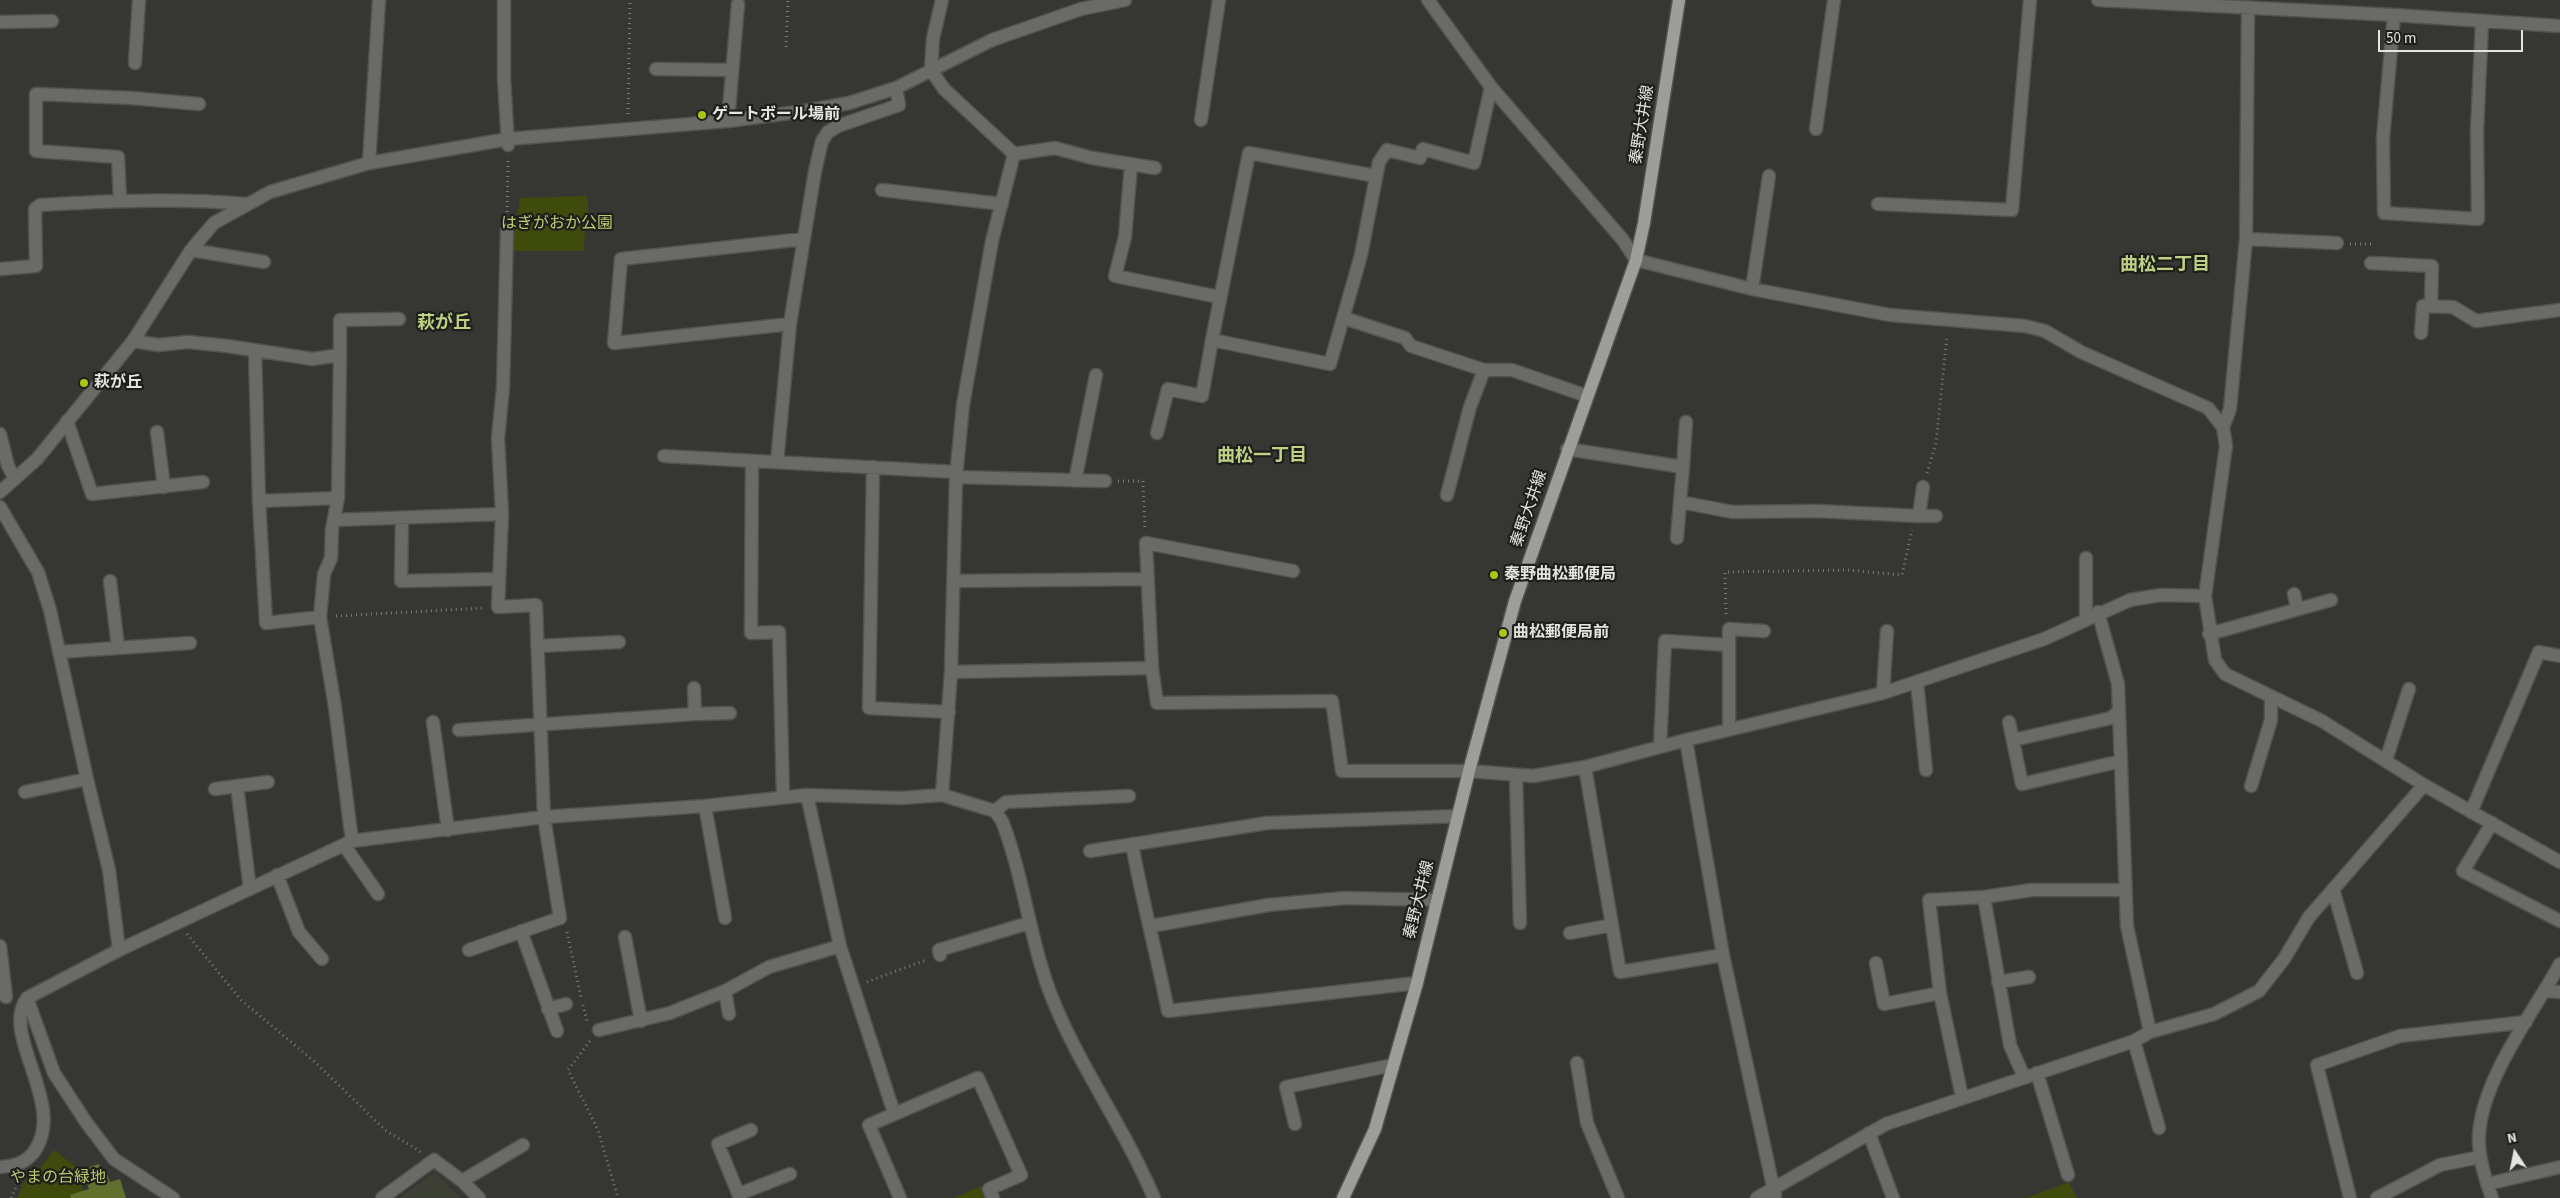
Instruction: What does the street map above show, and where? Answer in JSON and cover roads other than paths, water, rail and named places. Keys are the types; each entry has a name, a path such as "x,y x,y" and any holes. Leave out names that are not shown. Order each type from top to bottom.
{"main road":[{"name":"秦野大井線","path":"1343,1198 1375,1128 1417,982 1469,771 1515,601 1636,260 1644,223 1679,0"}],"street":[{"path":"135,63 139,0"},
{"path":"369,163 378,0"},
{"path":"504,0 504,78 508,144"},
{"path":"942,0 933,38 930,70 944,89 1014,154"},
{"path":"0,492 37,459 133,341 191,250 214,223 244,204 270,192 369,163 628,128 728,121 805,111 849,102 896,88 992,40 1082,4 1125,0"},
{"path":"1201,120 1219,0"},
{"path":"1428,0 1491,87 1623,240 1636,260 1752,289 1890,315 2025,326 2045,332 2082,352 2208,408 2223,427 2226,446 2205,596 2215,660 2225,674 2322,721 2424,785 2560,862"},
{"path":"1816,129 1834,0"},
{"path":"1878,204 2012,210 2030,0"},
{"path":"2098,0 2248,7 2359,6 2394,15 2560,26"},
{"path":"728,121 738,4"},
{"path":"2223,427 2230,409 2246,239 2248,7"},
{"path":"2394,15 2384,138 2384,213 2478,219 2477,132 2482,22"},
{"path":"0,22 52,20"},
{"path":"656,70 732,70"},
{"path":"1212,340 1330,364 1360,255 1379,162 1387,150 1420,158 1423,149 1474,164 1491,87"},
{"path":"777,462 790,324 803,239 822,141 828,132 838,126 899,105 896,88"},
{"path":"120,200 118,157 36,152 36,94 132,98 199,104"},
{"path":"1014,154 1055,148 1092,158 1155,168"},
{"path":"942,795 952,672 956,474 963,405 992,241 1014,154"},
{"path":"1157,433 1168,389 1201,403 1219,297 1249,154 1376,176"},
{"path":"1131,165 1125,236 1115,276 1219,297"},
{"path":"1752,289 1769,176"},
{"path":"882,190 1002,204"},
{"path":"0,269 36,266 34,218 35,209 40,206 120,200 211,201 244,204"},
{"path":"469,950 521,930 560,918 544,817 536,646 536,605 498,607 502,514 498,438 503,388 507,230"},
{"path":"790,324 614,343 621,259 803,239"},
{"path":"2246,239 2337,243"},
{"path":"191,250 264,262"},
{"path":"2371,262 2432,266 2431,306"},
{"path":"2421,333 2422,306 2453,307 2476,321 2560,310"},
{"path":"1344,318 1405,338 1411,346 1484,370 1512,370 1587,396"},
{"path":"378,894 348,843 335,707 320,617 324,574 331,558 338,498 340,320 399,319"},
{"path":"133,341 158,345 188,342 313,359 340,354"},
{"path":"255,350 259,501 266,623 320,617"},
{"path":"1447,495 1470,407 1484,370"},
{"path":"1075,481 1096,375"},
{"path":"68,422 92,494 203,482"},
{"path":"1677,538 1686,422"},
{"path":"157,432 164,487"},
{"path":"0,434 8,466 15,479"},
{"path":"1568,449 1683,467"},
{"path":"664,456 873,467 1075,481 1105,481"},
{"path":"752,461 751,633 779,632 783,797"},
{"path":"873,467 869,708 949,712"},
{"path":"1917,516 1923,487"},
{"path":"259,501 338,498"},
{"path":"1680,502 1733,512 1817,511 1936,516"},
{"path":"0,507 38,572 50,610 109,870 119,950"},
{"path":"334,520 502,514"},
{"path":"402,518 401,581 498,579"},
{"path":"1293,571 1146,543 1152,668 1157,703 1332,701 1342,771 1469,771 1516,776 1533,776 1585,767 1729,729 1884,693 2044,639 2098,612 2130,600 2161,595 2205,596"},
{"path":"2086,558 2086,618"},
{"path":"954,581 1148,580"},
{"path":"110,581 118,647"},
{"path":"2294,594 2297,608"},
{"path":"2210,634 2331,600"},
{"path":"2098,612 2118,684 2127,926 2150,1032"},
{"path":"1729,729 1729,629 1764,631"},
{"path":"1884,693 1888,631"},
{"path":"1652,641 1729,645"},
{"path":"1660,747 1665,641"},
{"path":"536,646 619,642"},
{"path":"59,652 190,643"},
{"path":"2471,812 2539,652 2560,656"},
{"path":"952,672 1152,668"},
{"path":"1917,682 1926,770"},
{"path":"694,688 695,714"},
{"path":"2386,760 2409,689"},
{"path":"2251,786 2271,720 2271,697"},
{"path":"2013,740 2111,718 2119,711"},
{"path":"459,730 730,713"},
{"path":"432,722 448,830"},
{"path":"2009,722 2022,784 2121,761"},
{"path":"1686,740 1723,955 1774,1194"},
{"path":"1585,767 1620,972 1723,955"},
{"path":"1516,776 1520,923"},
{"path":"26,792 87,779"},
{"path":"215,789 268,782"},
{"path":"1757,1198 1774,1194 1886,1124 1962,1097 2134,1042 2150,1032 2214,1014 2259,991 2284,960 2309,917 2424,785"},
{"path":"236,786 250,889"},
{"path":"807,795 840,946 852,988 894,1113"},
{"path":"0,1167 24,1162 32,1155 43,1134 40,1109 13,1038 12,1022 16,1006 27,998 119,950 348,843 544,817 705,806 807,795 902,798 942,795 995,811 1008,835 1029,922 1054,1003 1078,1054 1141,1168 1154,1198"},
{"path":"995,811 1006,802 1129,796"},
{"path":"705,806 725,918"},
{"path":"1090,851 1267,823 1458,816"},
{"path":"2492,823 2463,871 2560,921"},
{"path":"1132,844 1140,893 1151,926 1168,1010 1417,982"},
{"path":"277,875 299,932 322,959"},
{"path":"2334,889 2357,973"},
{"path":"1962,1097 1940,993 1929,900 1984,898 2032,890 2125,890"},
{"path":"1151,926 1268,905 1345,898 1437,900"},
{"path":"1984,898 2010,1045 2024,1077"},
{"path":"940,955 939,950 1029,922"},
{"path":"1570,933 1612,925"},
{"path":"521,930 556,1031"},
{"path":"624,938 641,1021"},
{"path":"0,946 3,998 16,1006"},
{"path":"599,1030 670,1013 725,991 769,967 840,946"},
{"path":"1876,963 1884,1004 1940,993"},
{"path":"2492,1198 2480,1157 2479,1136 2481,1116 2491,1085 2560,964"},
{"path":"1998,982 2028,977"},
{"path":"725,991 729,1014"},
{"path":"2545,991 2560,992"},
{"path":"27,998 54,1073 86,1122 114,1159 173,1198"},
{"path":"548,1009 566,1004"},
{"path":"2350,1198 2317,1065 2400,1036 2526,1022"},
{"path":"2134,1042 2160,1128"},
{"path":"1577,1064 1587,1123 1618,1198"},
{"path":"1295,1124 1286,1087 1393,1065"},
{"path":"2037,1073 2068,1175"},
{"path":"900,1198 869,1125 978,1078 1021,1174 989,1189 993,1198"},
{"path":"751,1130 718,1144 739,1196 790,1174"},
{"path":"1869,1133 1893,1198"},
{"path":"462,1181 523,1145"},
{"path":"2379,1198 2440,1165 2480,1157"},
{"path":"382,1198 434,1160 462,1181 479,1198"},
{"path":"2487,1184 2560,1167"}],"place":[{"name":"ゲートボール場前","path":"702,115"},
{"name":"萩が丘","path":"84,383"},
{"name":"秦野曲松郵便局","path":"1494,575"},
{"name":"曲松郵便局前","path":"1503,633"}],"district":[{"name":"曲松二丁目","path":"2165,266"},
{"name":"萩が丘","path":"444,324"},
{"name":"曲松一丁目","path":"1262,457"}],"park label":[{"name":"はぎがおか公園","path":"557,224"},
{"name":"やまの台緑地","path":"58,1178"}]}
